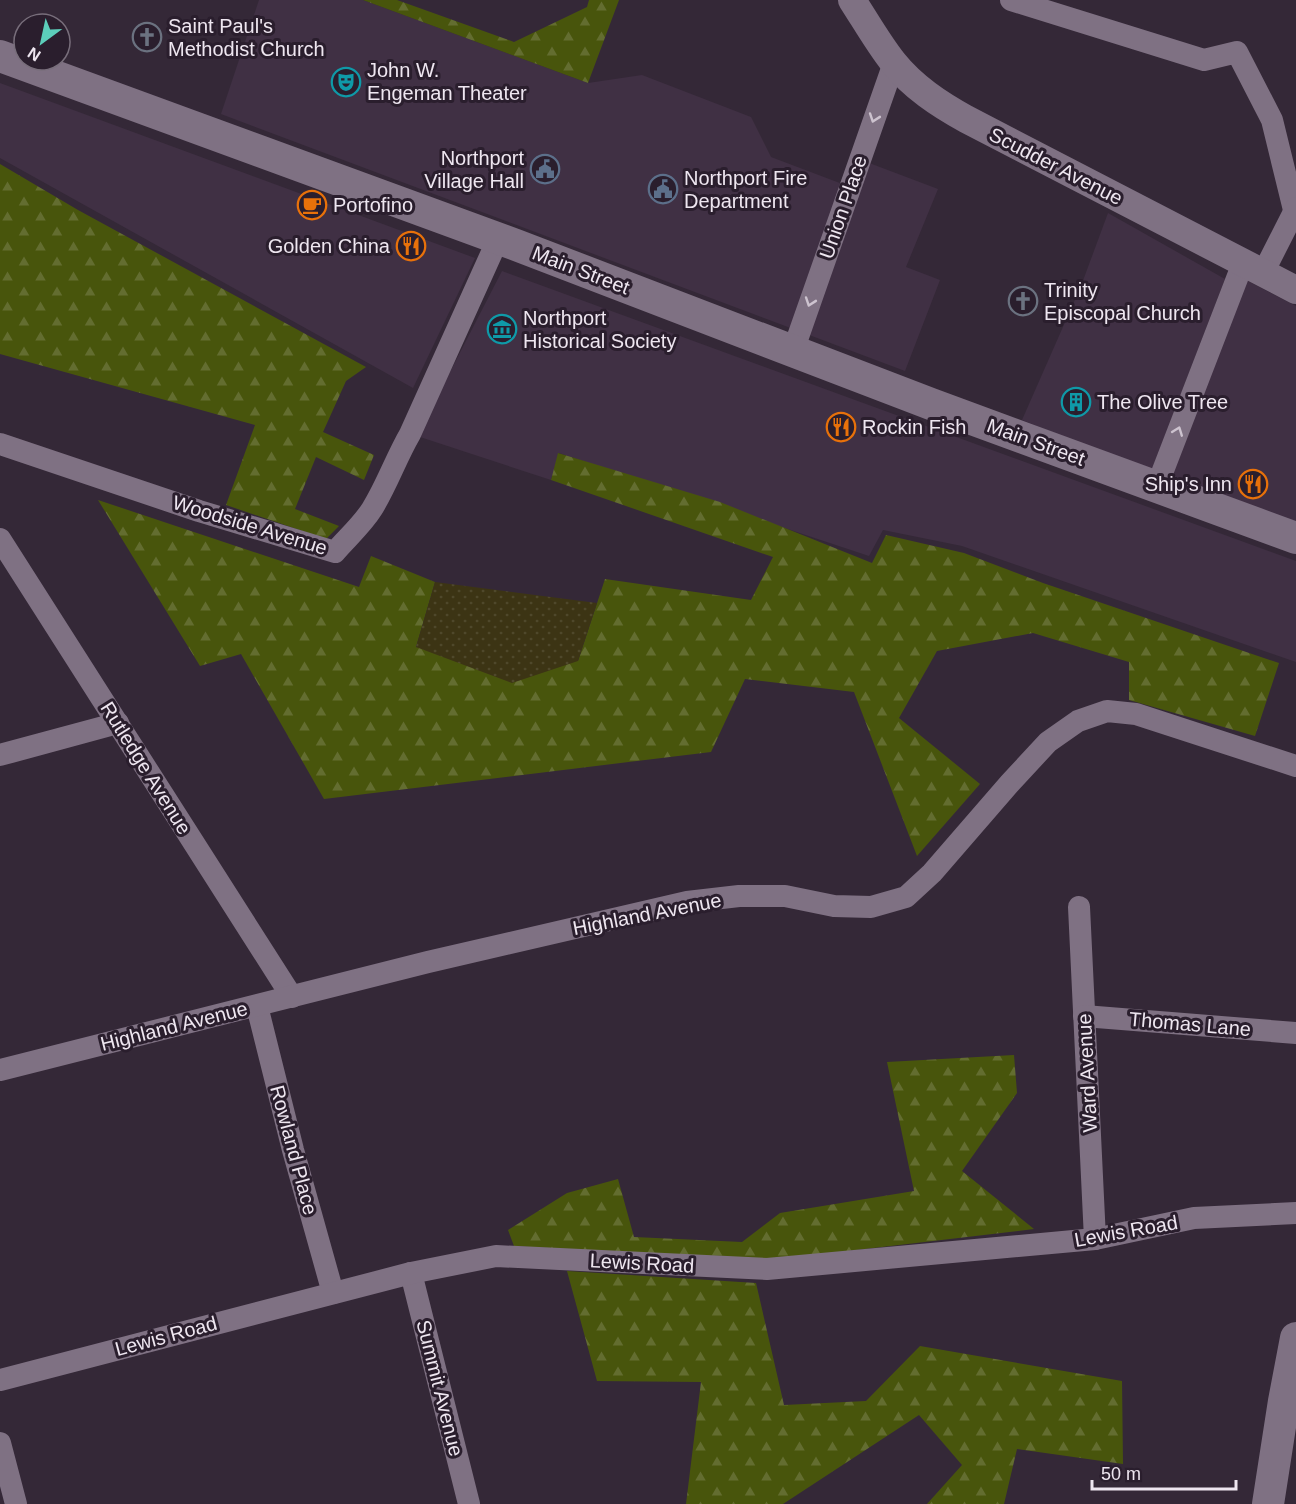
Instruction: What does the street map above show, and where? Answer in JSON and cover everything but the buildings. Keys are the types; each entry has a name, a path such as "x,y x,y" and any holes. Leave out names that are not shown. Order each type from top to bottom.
{"main road":[{"name":"Main Street","path":"0,56 498,239 931,404 1296,538"},
{"path":"1268,1504 1296,1338"}],"street":[{"name":"Scudder Avenue","path":"852,0 894,63 926,94 966,119 1296,290"},
{"path":"1011,0 1204,60 1237,52 1272,120 1295,209 1253,268 1157,486"},
{"name":"Union Place","path":"793,351 894,63"},
{"name":"Woodside Avenue","path":"0,444 199,511 335,552 370,511 389,477 498,239"},
{"name":"Rutledge Avenue","path":"0,539 291,997"},
{"name":"Highland Avenue","path":"0,1070 428,962 687,902 739,896 785,896 834,906 871,907 906,897 932,873 1048,742 1077,721 1107,711 1136,714 1296,766"},
{"path":"0,755 118,723"},
{"name":"Ward Avenue","path":"1079,907 1095,1239"},
{"name":"Rowland Place","path":"257,1006 293,1150 333,1293"},
{"name":"Thomas Lane","path":"1084,1016 1296,1033"},
{"name":"Lewis Road","path":"0,1380 411,1273 496,1256 767,1269 1095,1239 1194,1218 1296,1213"},
{"name":"Summit Avenue","path":"411,1273 469,1504"},
{"path":"0,1443 16,1504"}],"shaded area":[{"path":"259,0 363,0 588,83 642,75 751,117 771,157 845,185 856,158 938,189 906,267 940,280 905,371 221,114"},
{"path":"0,83 475,258 413,388 0,158"},
{"path":"1108,213 1225,279 1151,472 1022,420 1081,286"},
{"path":"502,271 1296,561 1296,662 962,546 883,530 869,556 559,453 551,480 417,436"},
{"path":"1246,280 1296,306 1296,522 1169,477"}],"green space":[{"path":"363,0 397,0 514,42 587,7 589,0 619,0 588,83"},
{"path":"0,164 78,210 366,367 346,381 323,432 374,455 364,480 316,457 295,509 339,526 326,539 226,505 255,425 0,354"},
{"path":"558,453 720,502 872,563 886,535 964,553 1043,583 1279,663 1255,736 1129,700 1129,662 1033,633 937,651 899,718 980,784 917,856 854,692 745,679 711,752 324,799 241,654 200,666 98,500 359,587 371,556 435,582 416,647 578,661 605,579 751,600 773,557 551,480"},
{"path":"1014,1055 1017,1093 962,1171 1034,1229 763,1261 514,1246 508,1230 567,1193 618,1179 634,1237 742,1242 780,1213 914,1191 887,1062"},
{"path":"567,1271 756,1283 784,1405 866,1401 920,1346 1122,1381 1123,1464 1017,1449 1004,1504 927,1504 962,1465 919,1415 783,1504 686,1504 701,1382 597,1381"}],"sand":[{"path":"435,582 597,603 578,661 512,683 416,647"}],"place":[{"name":"Saint Paul's Methodist Church","path":"147,37"},
{"name":"John W. Engeman Theater","path":"346,82"},
{"name":"Northport Village Hall","path":"545,169"},
{"name":"Northport Fire Department","path":"663,189"},
{"name":"Portofino","path":"312,205"},
{"name":"Golden China","path":"411,246"},
{"name":"Trinity Episcopal Church","path":"1023,301"},
{"name":"Northport Historical Society","path":"502,329"},
{"name":"The Olive Tree","path":"1076,402"},
{"name":"Rockin Fish","path":"841,427"},
{"name":"Ship's Inn","path":"1253,484"}]}
